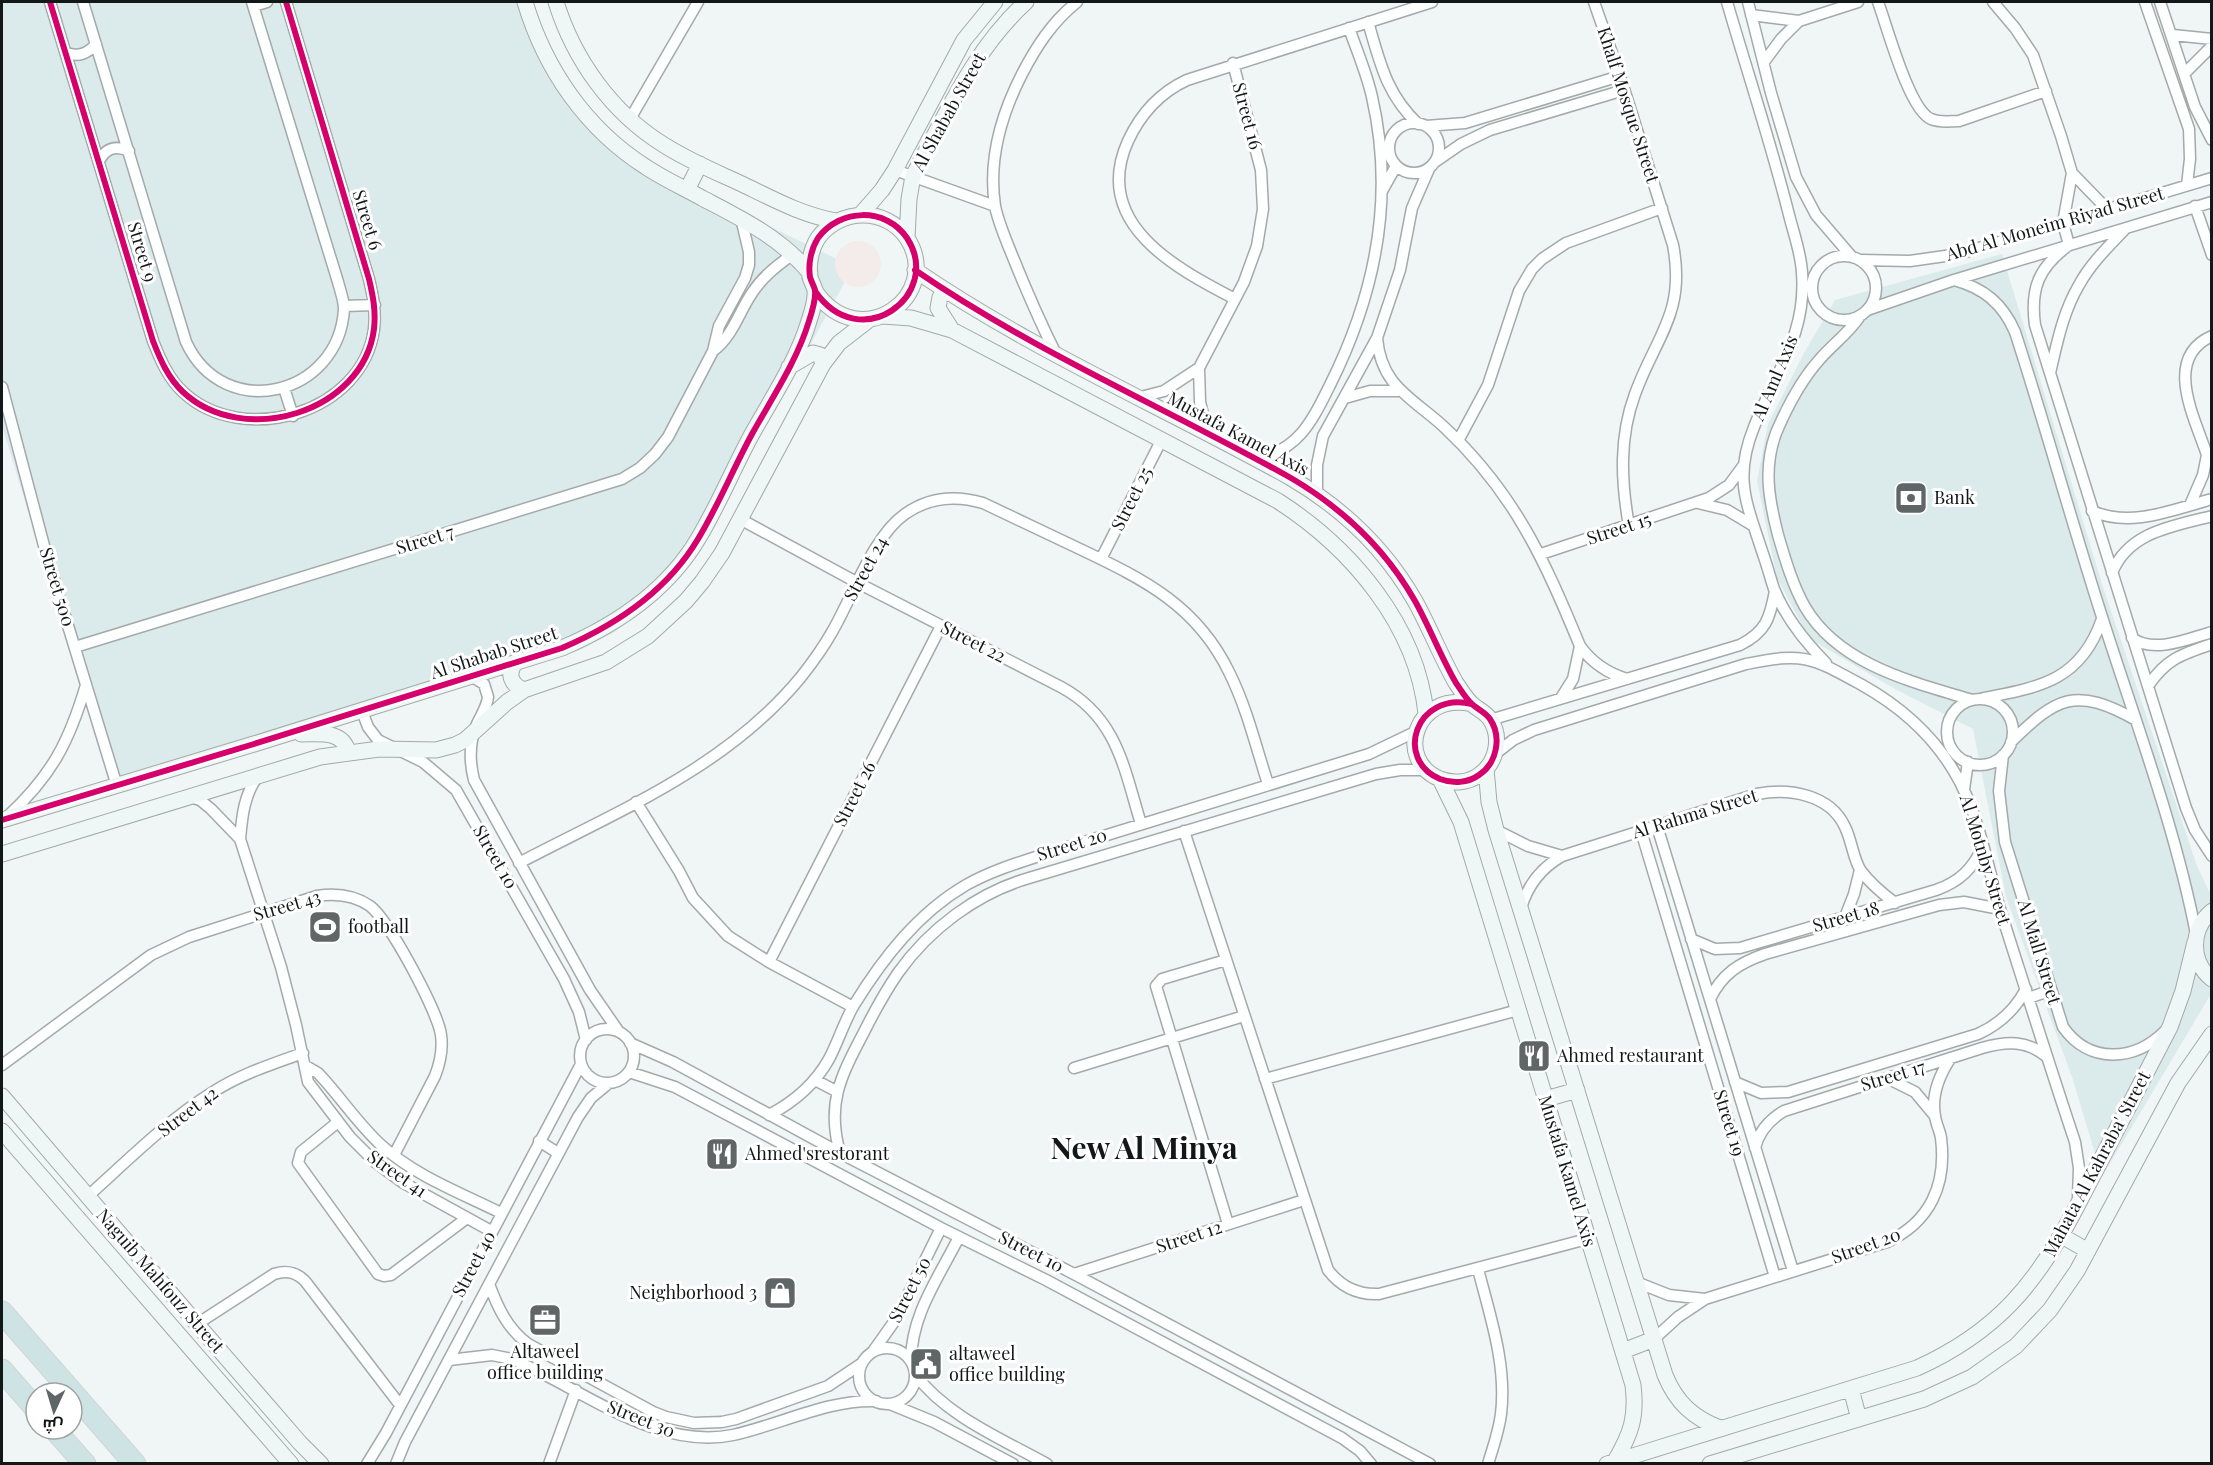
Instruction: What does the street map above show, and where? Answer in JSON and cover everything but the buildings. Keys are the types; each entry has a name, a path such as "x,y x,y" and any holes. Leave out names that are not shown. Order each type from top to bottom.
{"highway":[{"path":"2,1312 135,1464"},
{"path":"2,1370 24,1395"},
{"path":"65,1441 85,1464"}],"street":[{"name":"Street 9","path":"50,2 153,341 164,369 183,392 207,409 235,418 265,420 293,416"},
{"name":"Street 9","path":"83,2 186,342 192,354 204,370 222,383 242,390 265,391 284,388"},
{"path":"267,2 253,4 344,306 340,333 328,357 307,377 284,388 293,416"},
{"name":"Street 6","path":"286,2 375,305 374,330 366,355 352,377 333,395 293,416"},
{"path":"525,2 538,39 568,94 591,122 617,147 647,168 768,234 793,254 810,273"},
{"path":"556,2 567,31 587,70 614,104 630,119 663,144 700,164 799,212 836,221"},
{"path":"630,119 698,2"},
{"name":"Al Shabab Street","path":"861,214 879,194 895,170 964,40 995,2"},
{"name":"Al Shabab Street","path":"907,238 913,176 981,52 999,27 1026,2"},
{"path":"1056,354 1020,277 995,206 994,172 996,143 1007,104 1038,44 1053,24 1077,2"},
{"path":"1233,63 1432,2"},
{"name":"Khalf Mosque Street","path":"1594,2 1662,208 1676,260 1676,290 1668,325 1635,394 1625,432 1622,483 1629,526"},
{"name":"Al Aml Axis","path":"1727,2 1779,176 1803,272 1801,311 1791,349 1754,426 1743,466 1745,501 1775,591 1798,630 1832,668"},
{"path":"1748,2 1796,177 1816,215 1874,274 1876,284 1873,302 1809,372 1793,398 1776,434 1769,459 1768,486 1782,548 1806,608 1823,631 1846,649 1891,674 1928,687 1991,701 2000,706 2007,713 2011,722 2010,743"},
{"path":"1751,15 1799,21 1858,2"},
{"path":"1878,2 1906,84 1920,111 1930,119 1945,122 1959,121 2046,92"},
{"path":"1994,2 2033,55 2072,173 2107,209"},
{"path":"2145,2 2184,110 2191,144 2187,185"},
{"path":"2160,2 2173,35 2195,107 2211,140"},
{"path":"1764,62 1780,39 1799,21"},
{"path":"1317,493 1317,465 1323,436 1377,338 1400,270 1412,208 1438,156 1439,142 1432,131 1399,105 1392,93 1386,81 1368,22"},
{"path":"1256,459 1285,448 1307,427 1335,375 1368,290 1376,257 1382,191 1379,136 1372,94 1349,28"},
{"path":"2173,35 2211,39"},
{"path":"66,53 74,56 83,55 96,44"},
{"path":"2185,73 2211,46"},
{"name":"Street 16","path":"1137,399 1164,391 1199,368 1235,299 1257,246 1263,209 1263,189 1257,149 1233,63 1187,80 1167,91 1143,113 1127,144 1120,175 1120,189 1126,210 1145,240 1192,276 1235,299"},
{"path":"1620,76 1465,123 1402,127 1391,139 1390,154 1396,166 1409,173 1423,172 1474,136 1490,129 1624,90"},
{"path":"2184,110 2195,107"},
{"path":"1379,136 1389,147"},
{"path":"99,161 111,148 120,147 129,151"},
{"path":"687,190 700,164"},
{"path":"1382,191 1396,166"},
{"path":"895,170 995,206"},
{"path":"2072,173 2063,223 2069,245 2054,256 2042,271 2035,288 2032,307 2035,326 2186,808 2195,830 2211,856"},
{"name":"Abd Al Moneim Riyad Street","path":"1857,258 1910,261 1943,257 2211,178"},
{"name":"Abd Al Moneim Riyad Street","path":"1864,313 1954,280 2211,201"},
{"path":"2195,206 2211,255"},
{"path":"1458,441 1488,386 1519,291 1532,269 1553,250 1566,243 1662,208"},
{"path":"2,854 320,757 348,752 446,748 465,740 507,702 524,690 606,662 662,625 702,582 722,553 823,364 839,343 877,318 895,309 911,289 915,270 913,250 907,238 887,220 861,214 836,221 817,240 812,252 810,273 815,291 832,311 857,320 877,318 925,321 952,330 1278,501 1328,538 1360,571 1375,591 1402,636 1417,670 1426,714"},
{"name":"Street 7","path":"75,647 622,479 640,468 668,437 713,351 716,334 746,278 749,252 741,218"},
{"path":"2049,373 2065,317 2078,285 2095,261 2126,227"},
{"name":"Street 7","path":"713,351 726,339 752,292 763,279 793,254"},
{"path":"1801,311 1813,292 1814,278 1825,262 1843,256 1857,258"},
{"name":"Mustafa Kamel Axis","path":"915,270 947,292 1056,354 1137,399 1208,433 1291,478 1335,507 1371,542 1399,577 1414,599 1457,684 1472,704"},
{"path":"1803,272 1818,305 1832,317 1851,319 1864,313"},
{"path":"1954,280 1981,290 1992,298 2006,313 2015,332 2040,408 2102,619 2179,856 2196,938 2196,954 2200,966 2211,979"},
{"name":"Al Shabab Street","path":"3,820 562,648 596,632 632,610 665,581 698,540 788,368 809,321 815,291"},
{"path":"947,292 940,297 938,308 952,330"},
{"path":"344,306 375,305"},
{"path":"2190,505 2209,457 2186,392 2184,374 2189,355 2201,341 2211,336"},
{"path":"1377,338 1383,367 1398,391 1425,411 1458,441 1505,495 1541,554 1580,646 1590,659 1604,669 1627,679"},
{"path":"788,368 813,353 820,355 823,364"},
{"name":"Street 16","path":"1199,368 1200,402 1208,433"},
{"name":"Street 500","path":"2,387 48,557 117,786"},
{"path":"1345,398 1370,391 1398,391"},
{"path":"2040,408 2058,402"},
{"path":"1307,427 1323,436"},
{"name":"Street 25","path":"1101,559 1162,439"},
{"name":"Street 15","path":"1541,554 1698,503 1729,485 1743,466"},
{"path":"1278,501 1291,478"},
{"name":"Street 24","path":"519,863 703,765 748,731 767,714 818,654 884,535 894,523 918,506 945,499 983,503 1131,573 1169,598 1185,612 1210,642 1229,671 1239,694 1268,784"},
{"path":"2092,511 2119,519 2154,515 2211,499"},
{"path":"1698,503 1726,510 1752,525"},
{"path":"2154,515 2159,530"},
{"path":"2112,573 2116,561 2129,547 2144,537 2159,530 2211,516"},
{"name":"Street 22","path":"740,519 858,583 1074,694 1092,709 1113,736 1141,824"},
{"path":"1763,555 1782,548"},
{"path":"1490,720 1740,645 1754,637 1766,625 1770,617 1775,591"},
{"path":"2102,619 2087,652 2068,672 2044,684 1976,699 1956,709 1947,725 1947,734 1953,751 1968,762 1986,764 2002,755 2010,743 2043,712 2065,702 2077,700 2100,703 2136,720"},
{"name":"Street 26","path":"769,962 941,626"},
{"path":"2132,638 2148,644 2177,642 2211,632"},
{"path":"2177,642 2181,654"},
{"path":"2148,686 2165,664 2181,654 2211,644"},
{"path":"1740,645 1746,664"},
{"path":"1561,698 1573,679 1580,646"},
{"name":"Al Motnby Street","path":"1495,754 1513,740 1534,730 1746,664 1776,658 1800,657 1817,661 1884,698 1926,732 1947,760 1964,789 1972,809 2000,909 2078,1155 2079,1182 2076,1208"},
{"path":"515,663 511,677 516,685 524,690"},
{"name":"Street 10","path":"471,676 484,684 488,697 474,733 470,757 474,780 586,982 619,1032"},
{"path":"3,820 28,798 49,772 78,714 86,685"},
{"path":"1448,702 1472,704 1490,720 1496,731 1495,754 1479,776 1460,783 1440,779 1426,770 1416,752 1417,731 1426,714 1436,707 1448,702"},
{"name":"Street 10","path":"362,711 372,734 384,744 429,766 456,790 570,991 579,1012 586,1040"},
{"name":"Street 20","path":"769,1115 794,1100 815,1080 829,1058 853,1007 885,958 903,938 944,901 965,886 990,874 1071,846 1369,754 1417,731"},
{"path":"1926,732 1947,734"},
{"path":"290,733 337,736 345,742 348,752"},
{"path":"2147,752 2166,746"},
{"name":"Al Mall Street","path":"2002,755 2000,800 2006,842 2063,1026 2076,1041 2092,1051 2113,1055 2133,1051 2153,1041 2170,1027"},
{"path":"1964,789 1968,762"},
{"name":"Mustafa Kamel Axis","path":"1486,769 1489,802 1496,830 1665,1375 1677,1399 1696,1417 1720,1428"},
{"name":"Street 20","path":"840,1153 834,1122 836,1091 844,1070 884,994 907,961 927,940 961,911 1020,880 1076,863 1376,774 1400,770 1426,770"},
{"name":"Street 41","path":"240,839 247,798 251,785 258,776"},
{"name":"Mustafa Kamel Axis","path":"1440,779 1461,822 1633,1385 1635,1413 1628,1440 1611,1462"},
{"path":"456,790 474,780"},
{"name":"Al Rahma Street","path":"1521,908 1535,877 1552,861 1562,856 1768,792 1792,792 1814,799 1833,810 1845,826 1860,870 1876,888 1895,903"},
{"name":"Street 41","path":"190,796 200,800 211,809 240,839 284,977 308,1082 362,1150 388,1172 491,1231"},
{"path":"636,802 680,871 693,898 728,936 769,962 853,1007"},
{"name":"Street 19","path":"1657,825 1792,1271"},
{"path":"1496,830 1528,846 1562,856"},
{"path":"1184,831 1328,1270 1343,1286 1361,1294 1379,1294 1587,1239"},
{"name":"Street 19","path":"1641,831 1775,1277"},
{"path":"1071,846 1076,863"},
{"name":"Street 18","path":"1691,939 1707,947 1723,950 1761,942 1936,890 1960,879 1970,870 1983,846"},
{"path":"1845,917 1860,870"},
{"path":"1936,890 1939,905"},
{"name":"Street 43","path":"2,1065 151,955 189,938 327,894 348,896 368,905 385,922 435,1012 442,1037 440,1064 394,1155"},
{"name":"Street 18","path":"1710,999 1727,973 1746,961 1765,954 1939,905 1964,902 2000,909"},
{"name":"Mahata Al Kahraba' Street","path":"1611,1462 1932,1362 1977,1335 1997,1319 2038,1273 2062,1236 2170,1027 2183,991 2201,923 2211,911"},
{"path":"1761,942 1765,954"},
{"path":"1226,960 1162,980 1157,984 1157,989 1228,1224"},
{"path":"570,991 586,982"},
{"path":"2027,993 2051,990"},
{"name":"Street 17","path":"1735,1082 1752,1091 1769,1094 1788,1092 1808,1086 1978,1034 1995,1025 2010,1013 2027,993"},
{"path":"1265,1079 1518,1010"},
{"path":"1074,1068 1244,1016"},
{"path":"601,1030 619,1032 630,1043 634,1058 629,1072 609,1083 595,1080 589,1076 581,1064 580,1055 586,1040 601,1030"},
{"path":"1978,1034 1982,1048"},
{"name":"Mahata Al Kahraba' Street","path":"1710,1464 1924,1400 1949,1389 1996,1362 2016,1346 2050,1310 2064,1291 2088,1251 2178,1083 2211,1034"},
{"name":"Street 10","path":"630,1043 658,1055 1430,1464"},
{"name":"Street 17","path":"1755,1149 1760,1134 1777,1116 1814,1101 1982,1048 1997,1044 2018,1043 2038,1050 2048,1058"},
{"name":"Street 42","path":"88,1196 178,1118 213,1092 249,1073 303,1053"},
{"name":"Street 20","path":"1654,1339 1678,1317 1705,1299 1887,1242 1903,1234 1922,1217 1935,1195 1941,1170 1941,1137 1935,1116 1936,1086 1950,1059"},
{"path":"1712,1066 1728,1060"},
{"name":"Street 40","path":"367,1464 386,1433 581,1064"},
{"name":"Street 41","path":"306,1066 318,1073 372,1136 394,1155 424,1174 501,1212"},
{"name":"Street 10","path":"629,1072 663,1082 686,1093 941,1228 1046,1280 1342,1438 1360,1451 1371,1464"},
{"path":"686,1093 696,1075"},
{"name":"Street 20","path":"1887,1078 1915,1092 1935,1116"},
{"path":"815,1080 836,1091"},
{"name":"Street 40","path":"396,1464 405,1442 558,1153 584,1107 609,1083"},
{"path":"1808,1086 1814,1101"},
{"path":"1546,1099 1577,1090"},
{"name":"Naguib Mahfouz Street","path":"2,1096 300,1443 321,1464"},
{"path":"338,1122 301,1152 298,1163 378,1274 391,1275 467,1218"},
{"name":"Naguib Mahfouz Street","path":"2,1131 288,1461"},
{"path":"539,1141 558,1153"},
{"name":"Street 12","path":"1074,1274 1304,1200"},
{"name":"Street 50","path":"874,1350 896,1319 941,1228"},
{"path":"2062,1236 2088,1251"},
{"name":"Street 50","path":"911,1361 912,1336 917,1319 960,1237"},
{"path":"1046,1280 1055,1264"},
{"path":"1478,1269 1502,1373 1498,1433 1488,1464"},
{"path":"197,1324 274,1274 288,1271 294,1273 305,1281 400,1405"},
{"name":"Street 20","path":"1636,1282 1670,1295 1705,1299"},
{"name":"Street 30","path":"489,1284 499,1310 508,1325 521,1338 653,1412 666,1417 694,1423 736,1419 837,1381 861,1364"},
{"path":"1623,1351 1654,1339"},
{"path":"527,1365 537,1348"},
{"path":"890,1404 905,1397 914,1383 915,1374 911,1361 904,1353 895,1348 884,1348 874,1350 861,1364 860,1386 869,1398 890,1404 946,1428 1013,1464"},
{"name":"Street 30","path":"448,1360 492,1355 512,1359 645,1425 671,1434 709,1438 732,1435 856,1402 876,1401"},
{"path":"915,1374 937,1399 955,1412 1047,1464"},
{"path":"1851,1389 1859,1419"},
{"path":"549,1464 576,1390"},
{"path":"808,1393 815,1412"},
{"path":"645,1425 653,1412"},
{"path":"946,1428 955,1412"},
{"path":"386,1433 405,1442"},
{"path":"288,1461 300,1443"}],"shaded area":[{"path":"2,2 533,2 560,66 582,98 617,141 673,179 853,267 694,557 649,606 613,633 578,651 114,791 2,426"},
{"path":"858,241 867,242 875,247 880,255 880,273 875,281 867,286 858,287 849,286 841,281 836,273 835,264 836,255 841,247 849,242"},
{"path":"2002,254 2103,587 2197,866 2211,895 2211,994 2102,1177 2072,1077 2006,897 1973,729 1895,689 1817,643 1812,643 1777,578 1757,481 1768,424 1804,353 1835,300"}],"cycle path":[{"path":"50,2 153,341 165,368 183,392 208,409 237,418 267,419 297,413 325,401 348,382 365,358 375,322 369,279 286,2"},
{"path":"2,820 562,648 621,617 656,590 671,575 698,539 752,434 791,365 814,306 815,290 809,267 818,238 838,221 863,215 875,216 887,221 907,238 916,259 915,280 906,297 892,311 874,318 854,319 833,310 815,291"},
{"path":"915,270 1006,327 1291,478 1328,503 1361,532 1391,564 1415,601 1456,683 1470,703 1488,717 1494,726 1496,749 1494,757 1485,770 1475,778 1465,781 1445,781 1426,770 1418,757 1415,743 1417,730 1425,717 1436,708 1452,703 1472,704"}],"place":[{"name":"Bank","path":"1911,498"},
{"name":"football","path":"325,927"},
{"name":"Ahmed restaurant","path":"1534,1056"},
{"name":"Ahmed'srestorant","path":"722,1154"},
{"name":"Neighborhood 3","path":"780,1293"},
{"name":"Altaweel office building","path":"545,1320"},
{"name":"altaweel office building","path":"926,1364"}],"district":[{"name":"New Al Minya","path":"1144,1149"}]}
